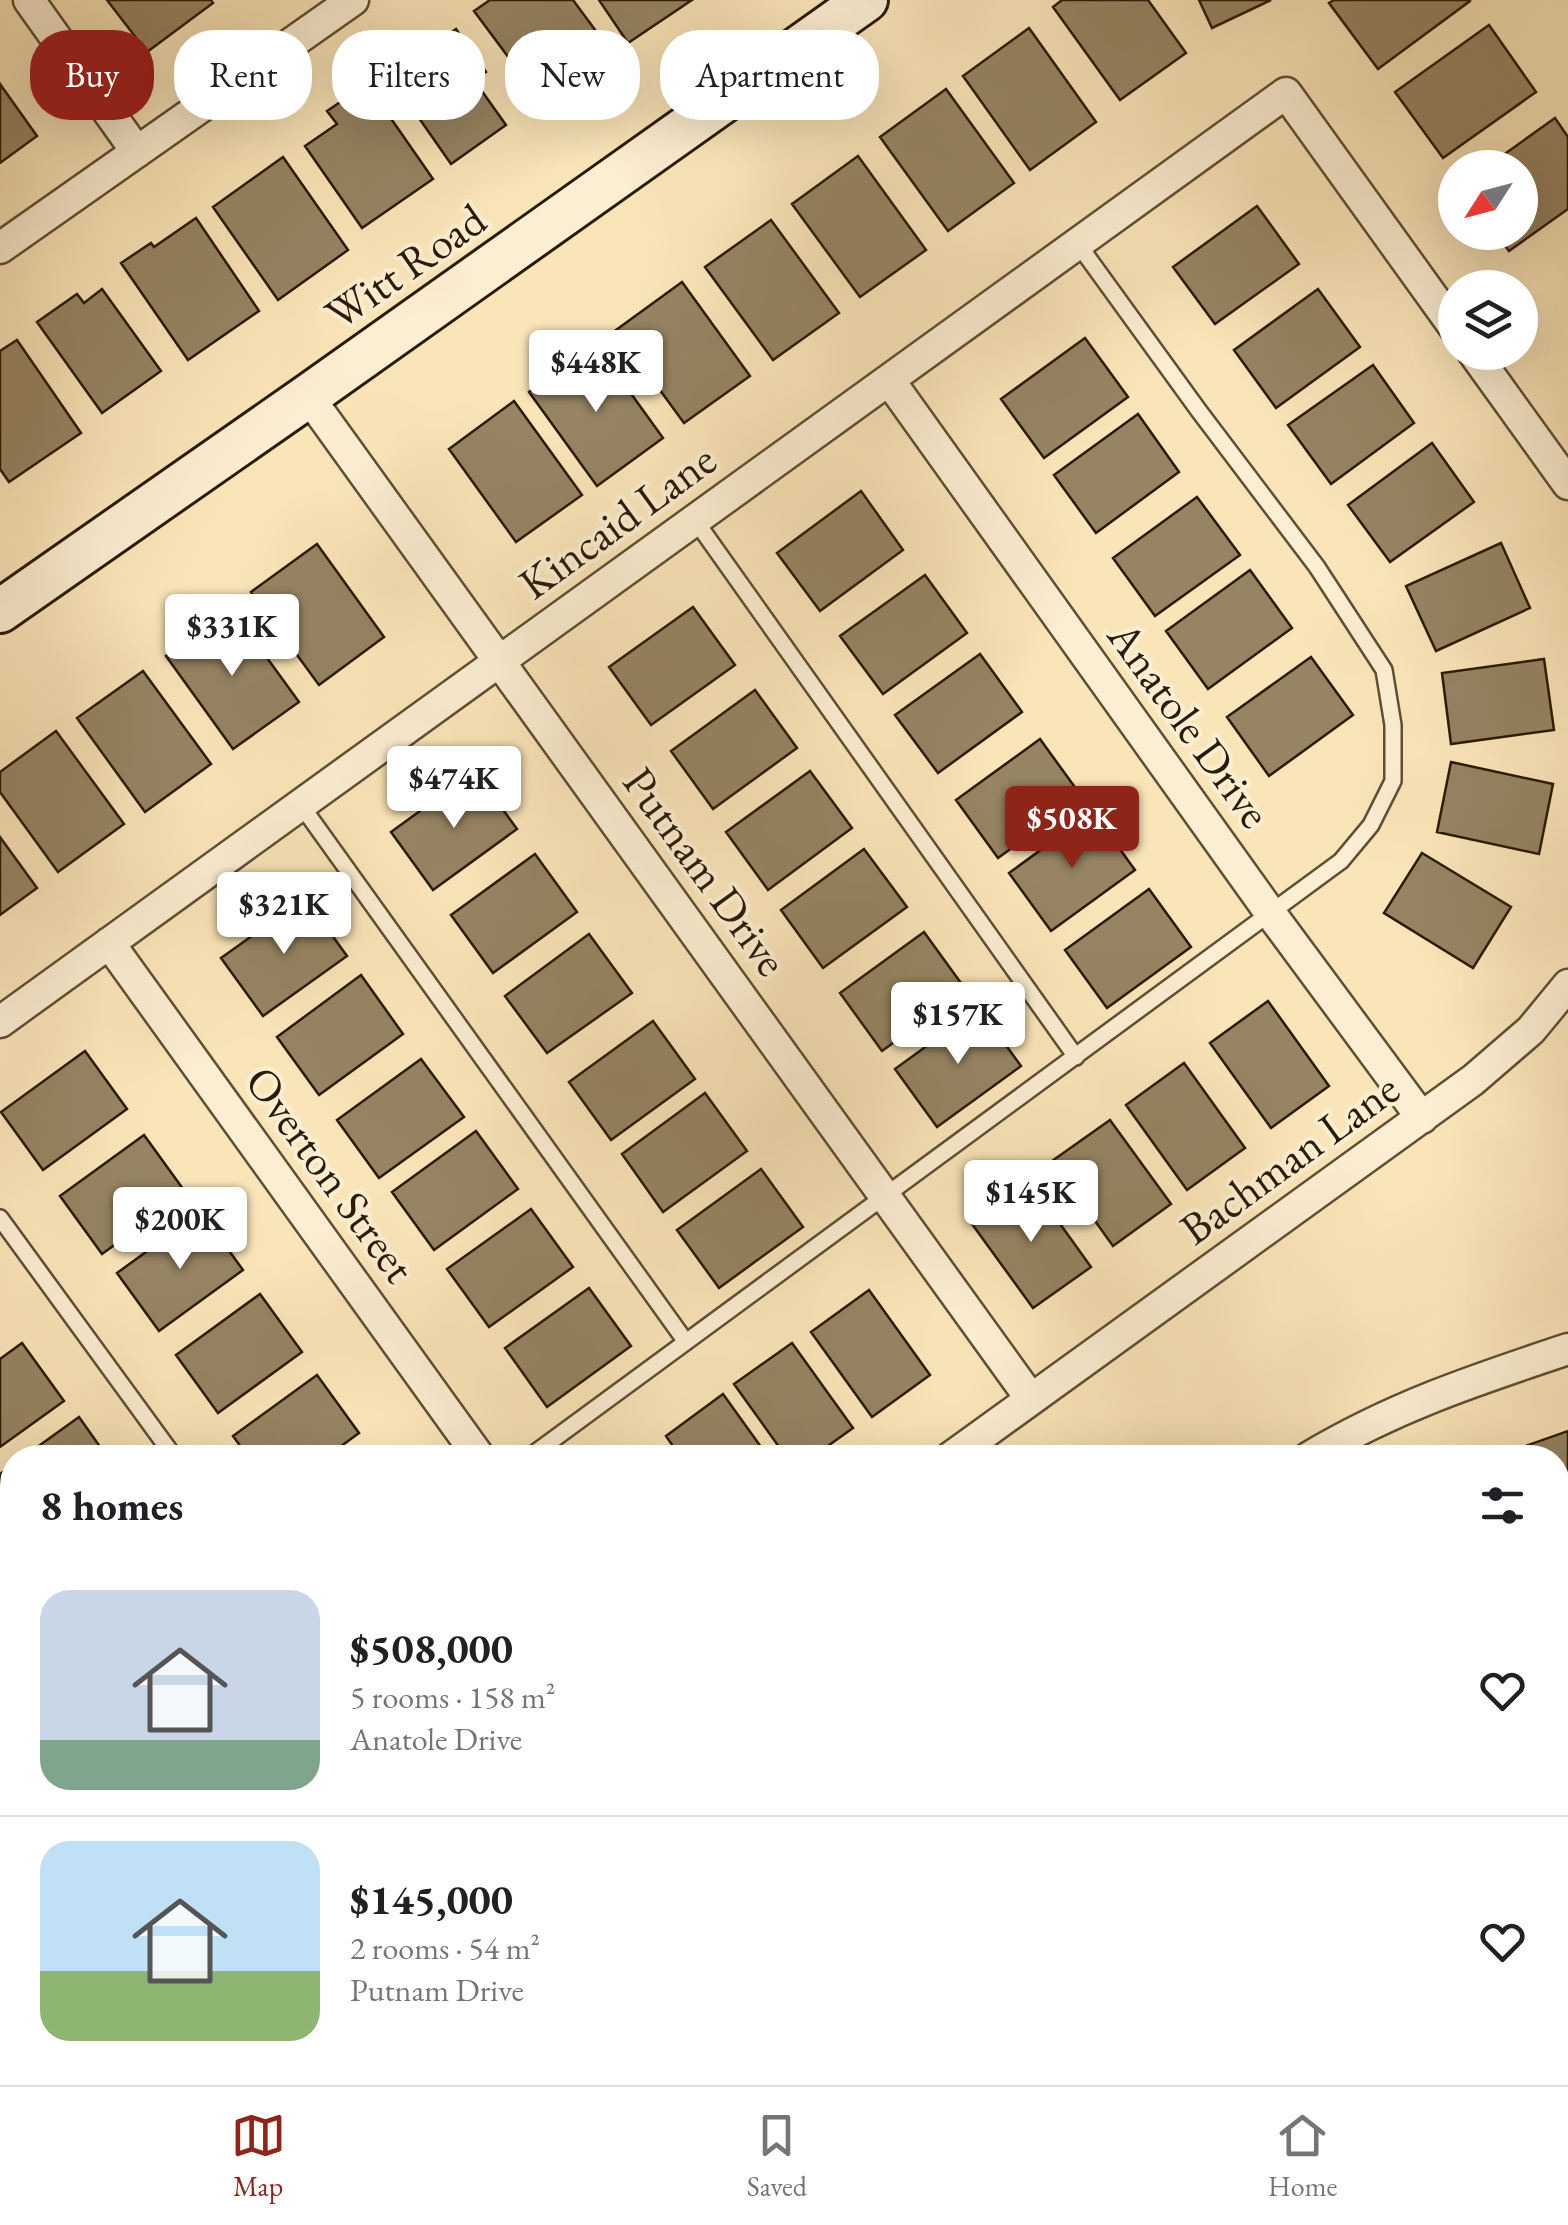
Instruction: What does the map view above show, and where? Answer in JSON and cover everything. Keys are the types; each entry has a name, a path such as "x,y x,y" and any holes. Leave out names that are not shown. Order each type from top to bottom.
{"street":[{"path":"29,0 137,152"},
{"path":"0,248 353,0"},
{"name":"Witt Road","path":"0,611 866,0"},
{"name":"Kincaid Lane","path":"0,1022 1286,94 1438,304"},
{"path":"1486,370 1568,484"},
{"name":"Anatole Drive","path":"889,380 1422,1118"},
{"name":"Putnam Drive","path":"308,396 1031,1399"},
{"name":"Overton Street","path":"109,943 471,1445"},
{"name":"Bachman Lane","path":"968,1445 1422,1118 1503,1056 1568,986"},
{"path":"1331,1445 1422,1399 1568,1349"}],"lane":[{"path":"546,1445 1341,861 1371,825 1393,782 1393,725 1384,670 1317,567 1078,244"},
{"path":"695,520 1076,1056"},
{"path":"300,805 686,1342"},
{"path":"0,1218 166,1445"}],"building":[{"path":"107,0 213,3 154,47 154,30 130,30"},
{"path":"490,0 573,0 595,30 505,30 505,53 474,11"},
{"path":"599,0 692,0 640,35 640,30 619,30"},
{"path":"1062,0 1148,0 1186,53 1120,100 1053,7"},
{"path":"1199,0 1271,0 1212,28"},
{"path":"1470,1 1378,69 1329,3"},
{"path":"1489,25 1536,92 1454,150 1438,151 1395,92"},
{"path":"1029,28 1096,122 1030,170 963,76"},
{"path":"0,84 37,136 0,163"},
{"path":"946,89 1014,183 948,231 880,137"},
{"path":"485,95 506,125 451,164 420,120 485,120"},
{"path":"1555,118 1568,137 1568,209 1538,230 1538,150 1510,150"},
{"path":"334,120 392,120 433,179 362,228 305,146 337,124"},
{"path":"858,156 926,250 860,297 792,204"},
{"path":"283,157 348,250 278,300 213,207"},
{"path":"1257,206 1299,264 1215,324 1173,267"},
{"path":"196,218 259,311 188,360 121,263 151,243 154,247"},
{"path":"771,220 839,313 773,360 705,267"},
{"path":"682,282 750,376 684,423 616,330"},
{"path":"102,289 161,371 102,413 37,322 77,294 84,303"},
{"path":"1318,289 1360,347 1276,408 1234,350"},
{"path":"1085,338 1128,397 1044,458 1001,399"},
{"path":"17,340 81,433 9,482 0,469 0,351"},
{"path":"596,345 663,438 597,486 529,392"},
{"path":"1373,365 1414,423 1331,484 1288,425"},
{"path":"514,401 582,495 516,542 449,449"},
{"path":"1138,414 1179,472 1096,533 1054,475"},
{"path":"1432,443 1474,502 1390,562 1348,505"},
{"path":"861,491 903,550 820,611 777,553"},
{"path":"1197,497 1240,555 1155,616 1113,558"},
{"path":"1501,543 1530,608 1436,651 1406,586"},
{"path":"317,544 384,637 319,685 251,592"},
{"path":"1250,570 1292,628 1208,689 1166,631"},
{"path":"925,575 967,633 883,694 840,636"},
{"path":"693,607 735,665 651,725 609,667"},
{"path":"231,608 299,702 233,749 166,656"},
{"path":"980,654 1022,712 938,773 895,715"},
{"path":"1311,657 1353,715 1269,776 1227,717"},
{"path":"1544,659 1554,730 1451,744 1442,673"},
{"path":"143,671 211,764 145,812 77,718"},
{"path":"755,690 797,748 713,809 671,751"},
{"path":"56,731 124,824 58,872 0,792 0,772"},
{"path":"1040,739 1082,797 998,858 956,800"},
{"path":"1451,762 1553,784 1539,854 1437,832"},
{"path":"475,771 517,829 433,890 391,832"},
{"path":"810,771 852,828 768,890 726,832"},
{"path":"1093,812 1135,870 1051,931 1009,873"},
{"path":"0,837 37,888 0,915"},
{"path":"864,849 907,907 823,968 781,910"},
{"path":"1422,853 1511,907 1473,968 1384,913"},
{"path":"535,854 577,912 493,973 451,915"},
{"path":"1149,889 1191,947 1107,1008 1065,950"},
{"path":"305,898 347,956 263,1016 221,958"},
{"path":"924,932 966,990 882,1051 840,993"},
{"path":"589,934 632,993 547,1053 505,996"},
{"path":"361,975 403,1034 319,1095 277,1037"},
{"path":"1268,1001 1329,1086 1271,1128 1210,1043"},
{"path":"979,1008 1021,1066 937,1127 895,1069"},
{"path":"653,1021 695,1079 611,1140 569,1082"},
{"path":"85,1051 127,1109 43,1170 1,1112"},
{"path":"421,1059 464,1117 379,1178 337,1120"},
{"path":"1184,1063 1245,1148 1187,1190 1126,1105"},
{"path":"705,1093 747,1151 663,1212 622,1154"},
{"path":"1110,1120 1171,1204 1113,1246 1052,1161"},
{"path":"476,1131 518,1189 434,1250 392,1192"},
{"path":"144,1135 186,1193 102,1254 60,1196"},
{"path":"761,1169 803,1227 719,1288 677,1230"},
{"path":"1030,1182 1091,1267 1033,1308 972,1224"},
{"path":"531,1209 573,1267 489,1327 447,1269"},
{"path":"201,1212 243,1270 159,1331 117,1273"},
{"path":"589,1288 631,1346 547,1407 505,1348"},
{"path":"869,1290 930,1375 872,1417 811,1332"},
{"path":"260,1294 302,1352 218,1413 176,1355"},
{"path":"22,1343 64,1401 3,1445 0,1445 0,1359"},
{"path":"792,1343 853,1428 829,1445 778,1445 734,1384"},
{"path":"317,1375 359,1433 343,1445 240,1445 233,1436"},
{"path":"723,1394 760,1445 672,1445 666,1436"},
{"path":"79,1417 99,1445 40,1445"},
{"path":"1568,1431 1568,1445 1528,1445"}]}
